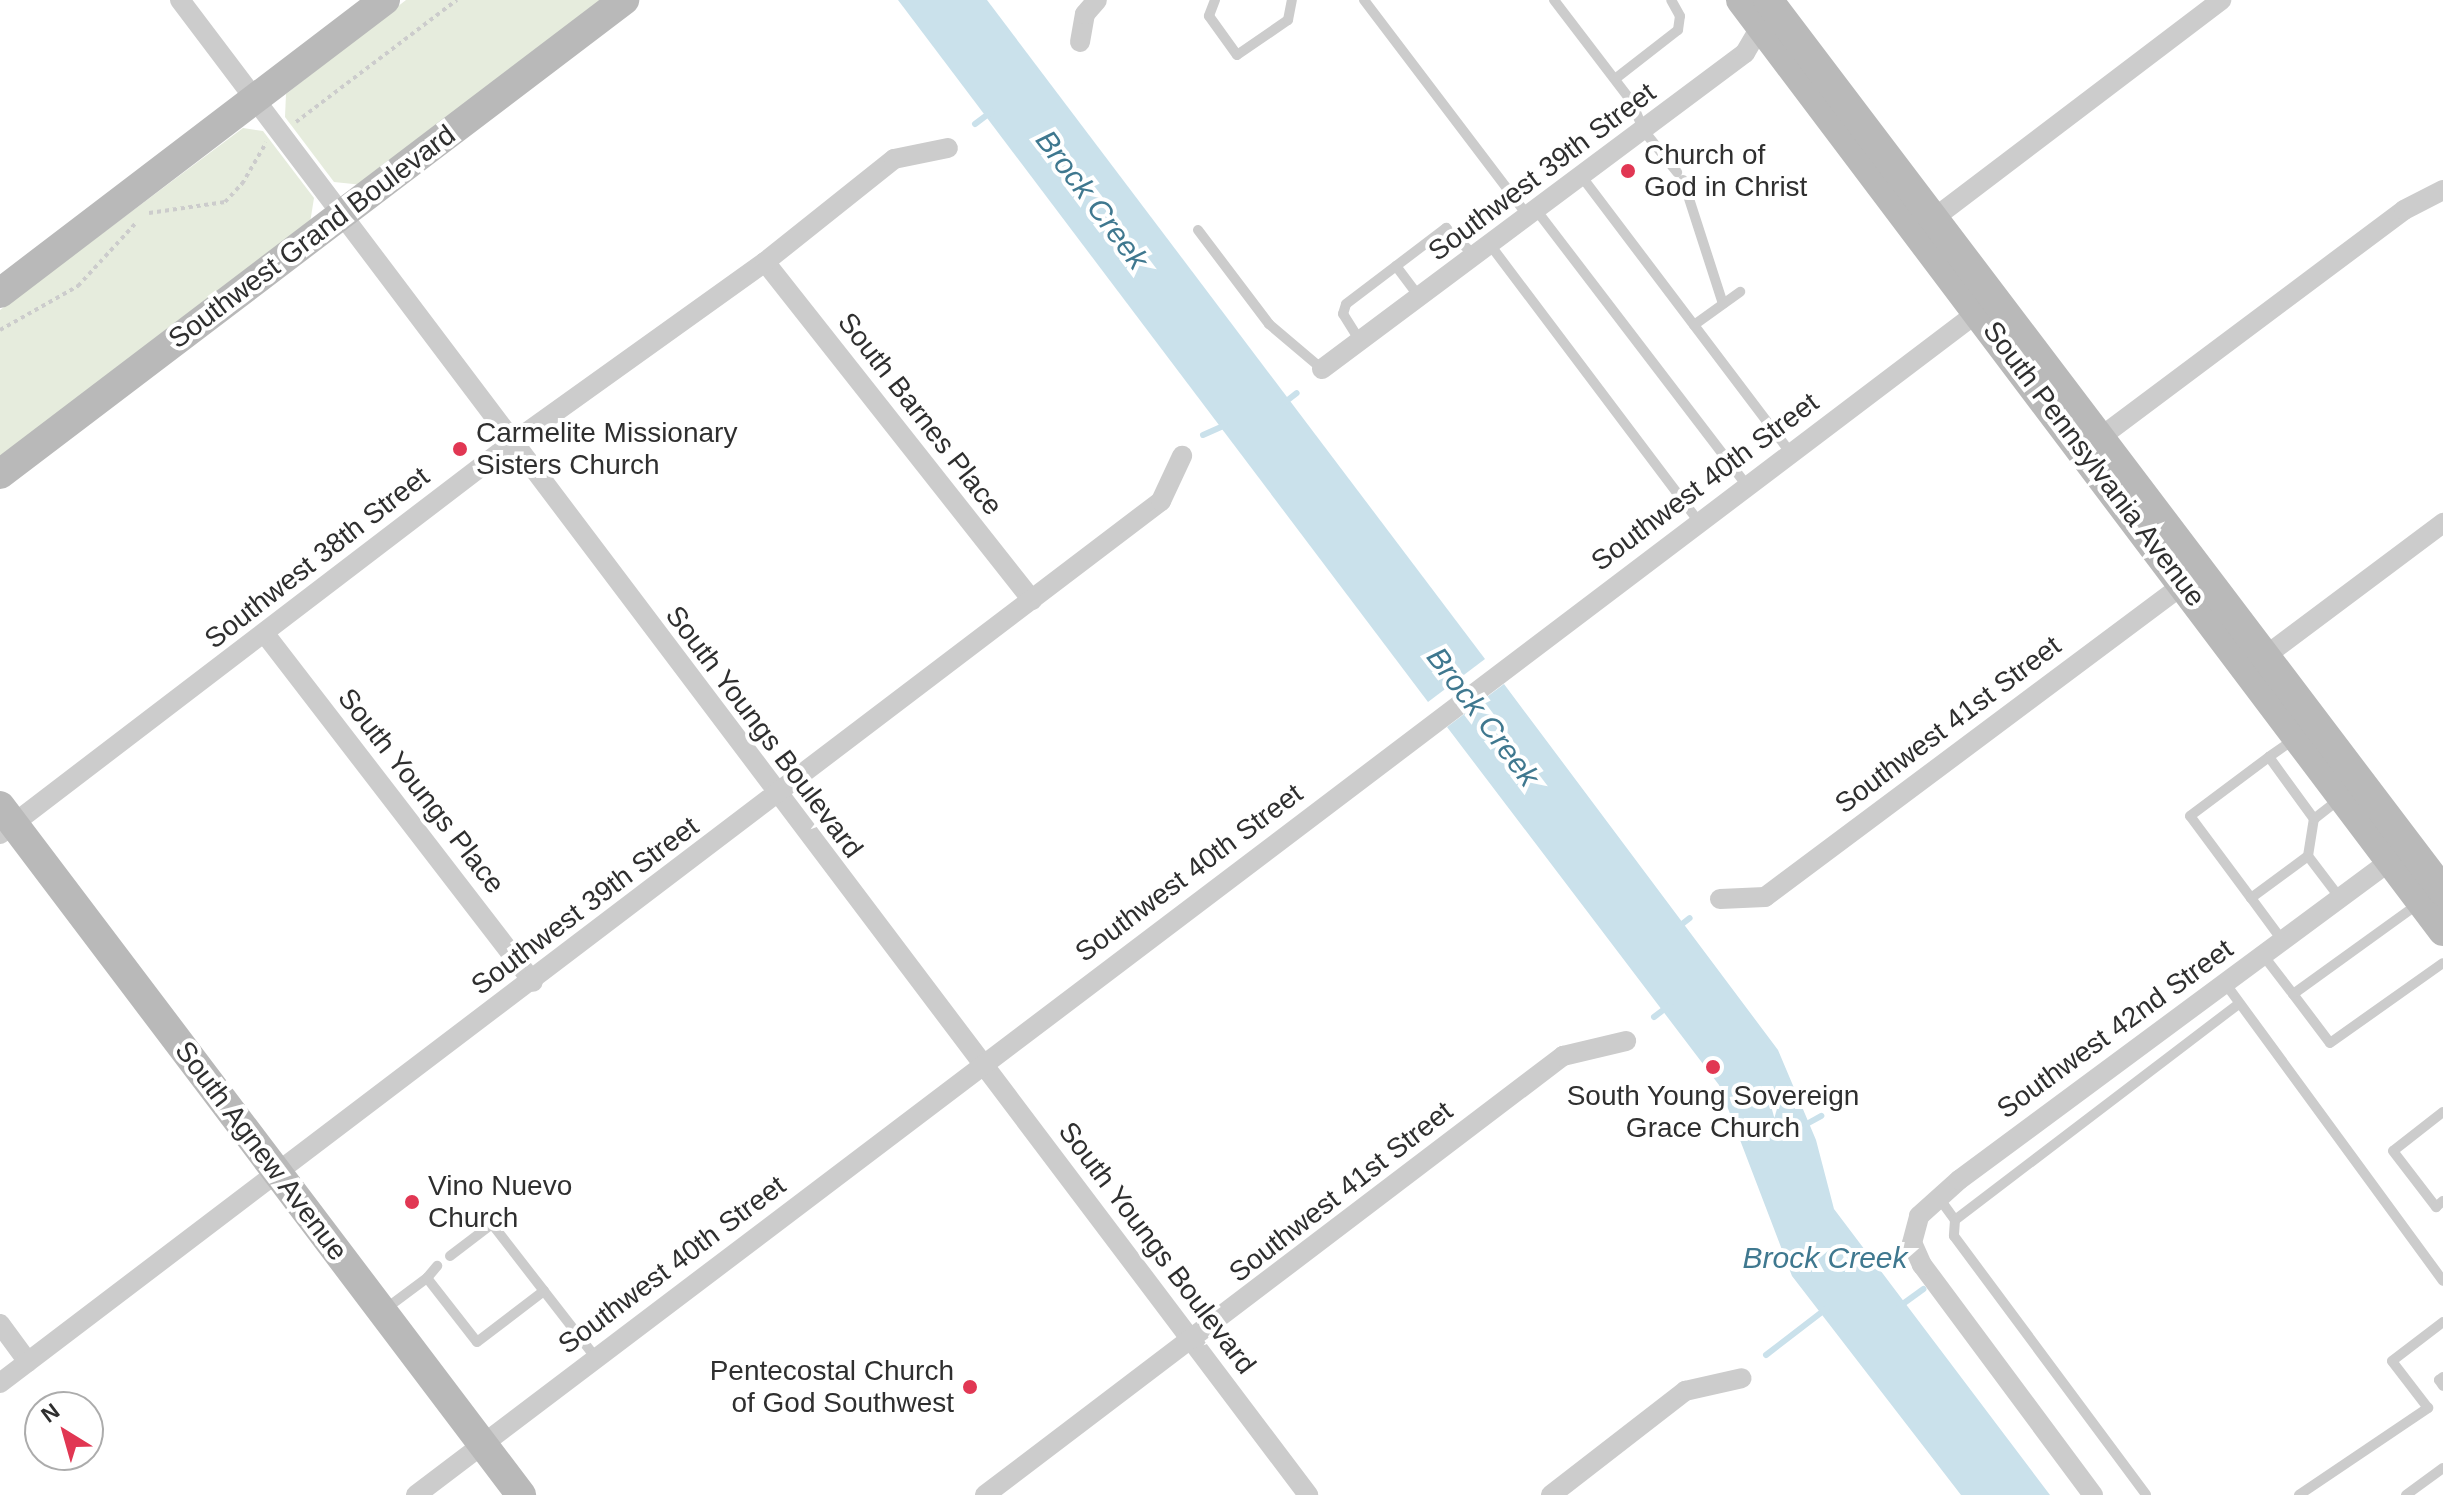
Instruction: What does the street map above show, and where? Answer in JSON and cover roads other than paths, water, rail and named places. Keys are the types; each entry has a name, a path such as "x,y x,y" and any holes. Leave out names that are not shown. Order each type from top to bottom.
{"street":[{"name":"South Youngs Boulevard","path":"180,0 776,797 984,1064 1308,1495"},
{"path":"0,293 385,0"},
{"name":"Southwest Grand Boulevard","path":"0,474 624,0"},
{"path":"1080,42 1085,14 1097,0"},
{"name":"South Pennsylvania Avenue","path":"1741,0 1769,8 1926,224 2193,577 2298,736 2390,861 2436,888"},
{"path":"1926,224 2221,0"},
{"name":"Southwest 39th Street","path":"1322,369 1362,343 1745,53 1769,8"},
{"name":"Southwest 38th Street","path":"4,821 265,634 512,443 765,262 894,159 948,148"},
{"path":"2092,444 2404,210 2443,190"},
{"name":"South Barnes Place","path":"765,262 1032,600"},
{"name":"Southwest 40th Street","path":"416,1495 1988,305"},
{"name":"Southwest 39th Street","path":"0,1383 275,1170 533,982 1161,501 1182,456"},
{"path":"2264,657 2443,523"},
{"name":"South Pennsylvania Avenue","path":"2193,577 2264,657 2436,888 2443,931"},
{"name":"Southwest 41st Street","path":"1720,899 1765,897 2193,577"},
{"name":"South Youngs Place","path":"265,634 533,982"},
{"name":"South Agnew Avenue","path":"4,821 275,1170 521,1495"},
{"name":"Southwest 42nd Street","path":"2093,1495 1922,1265 1912,1243 1919,1216 2390,861"},
{"name":"Southwest 41st Street","path":"985,1495 1192,1341 1563,1056 1626,1041"},
{"path":"0,1324 28,1362"},
{"path":"1551,1495 1685,1391 1742,1378"}],"lane":[{"path":"1215,0 1209,16 1237,55 1288,20 1292,0"},
{"path":"1364,0 1747,486"},
{"path":"1554,0 1632,102 1644,131 1680,176 1723,304"},
{"path":"1615,79 1678,30 1680,16 1671,0"},
{"path":"1582,177 1791,453"},
{"path":"1362,343 1343,314 1346,304 1446,228 1483,252 1699,522"},
{"path":"1198,230 1269,324 1322,369"},
{"path":"1396,266 1420,299"},
{"path":"1694,325 1740,292"},
{"path":"2282,940 2190,816 2298,736"},
{"path":"2269,757 2314,819"},
{"path":"2251,898 2308,856 2314,819 2342,797"},
{"path":"2308,856 2340,898"},
{"path":"2293,994 2436,888"},
{"path":"2263,955 2330,1043 2443,963"},
{"path":"2225,983 2443,1281"},
{"path":"1955,1220 2239,1004"},
{"path":"2443,1112 2393,1151 2436,1207 2443,1201"},
{"path":"1939,1198 1955,1220 1954,1236 2146,1495"},
{"path":"450,1256 492,1224 596,1358"},
{"path":"382,1311 427,1278 437,1266"},
{"path":"427,1278 477,1342 544,1291"},
{"path":"2299,1495 2428,1408 2392,1361 2443,1322"},
{"path":"2406,1495 2443,1468"}],"water":[{"name":"Brock Creek","path":"898,0 987,0 1485,659 1428,702"},
{"name":"Brock Creek","path":"1504,684 1778,1050 1816,1140 1834,1209 2050,1495 1961,1495 1792,1276 1719,1085 1447,727"}],"waterway":[{"path":"975,124 992,111"},
{"path":"1284,403 1297,393"},
{"path":"1203,435 1225,425"},
{"path":"1677,928 1690,918"},
{"path":"1654,1017 1670,1005"},
{"path":"1803,1126 1821,1116"},
{"path":"1900,1306 1923,1289"},
{"path":"1766,1355 1826,1309"}],"place":[{"name":"Church of God in Christ","path":"1628,171"},
{"name":"Carmelite Missionary Sisters Church","path":"460,449"},
{"name":"South Young Sovereign Grace Church","path":"1713,1067"},
{"name":"Vino Nuevo Church","path":"412,1202"},
{"name":"Pentecostal Church of God Southwest","path":"970,1387"}]}
